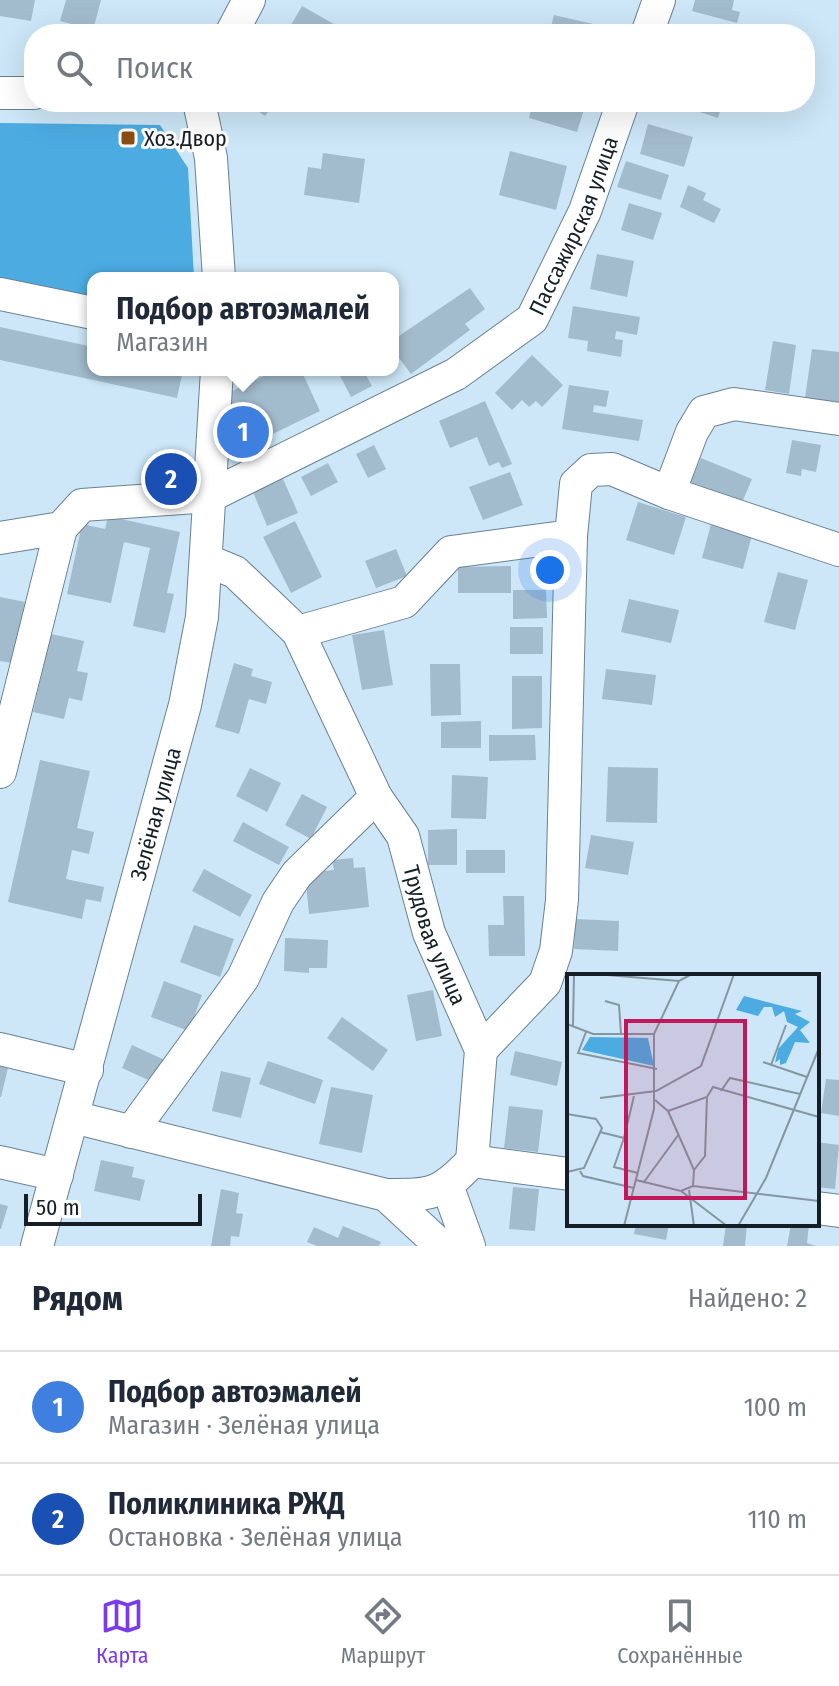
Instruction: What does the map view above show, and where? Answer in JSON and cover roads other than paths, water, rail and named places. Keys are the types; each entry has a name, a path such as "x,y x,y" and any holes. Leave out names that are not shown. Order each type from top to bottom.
{"street":[{"path":"236,24 249,0"},
{"path":"651,24 659,0"},
{"path":"0,93 24,93"},
{"path":"201,112 211,158 219,272"},
{"name":"Пассажирская улица","path":"210,496 456,374 532,319 585,211 620,112"},
{"path":"0,294 87,312"},
{"name":"Зелёная улица","path":"37,1246 185,705 202,617 217,376"},
{"path":"669,493 692,432 704,412 734,404 839,419"},
{"path":"481,1050 545,983 556,951 562,900 571,536 576,484 591,470 612,469 669,493 839,550"},
{"path":"0,772 61,528 82,505 210,496"},
{"path":"0,538 61,528"},
{"path":"206,560 235,572 298,632 404,602 451,552 571,536"},
{"name":"Трудовая улица","path":"298,632 376,797 403,836 429,933 481,1050 472,1161"},
{"path":"131,1132 243,978 278,902 297,874 376,797"},
{"path":"0,1049 87,1070"},
{"path":"73,1117 386,1195 420,1195 448,1188 472,1161 567,1174"},
{"path":"0,1162 57,1175"},
{"path":"448,1188 469,1246"},
{"path":"386,1195 441,1246"},
{"path":"819,1208 839,1211"}],"place":[{"name":"Хоз.Двор","path":"128,138"},
{"name":"Подбор автоэмалей","path":"243,432"},
{"name":"Поликлиника РЖД","path":"171,479"}]}
